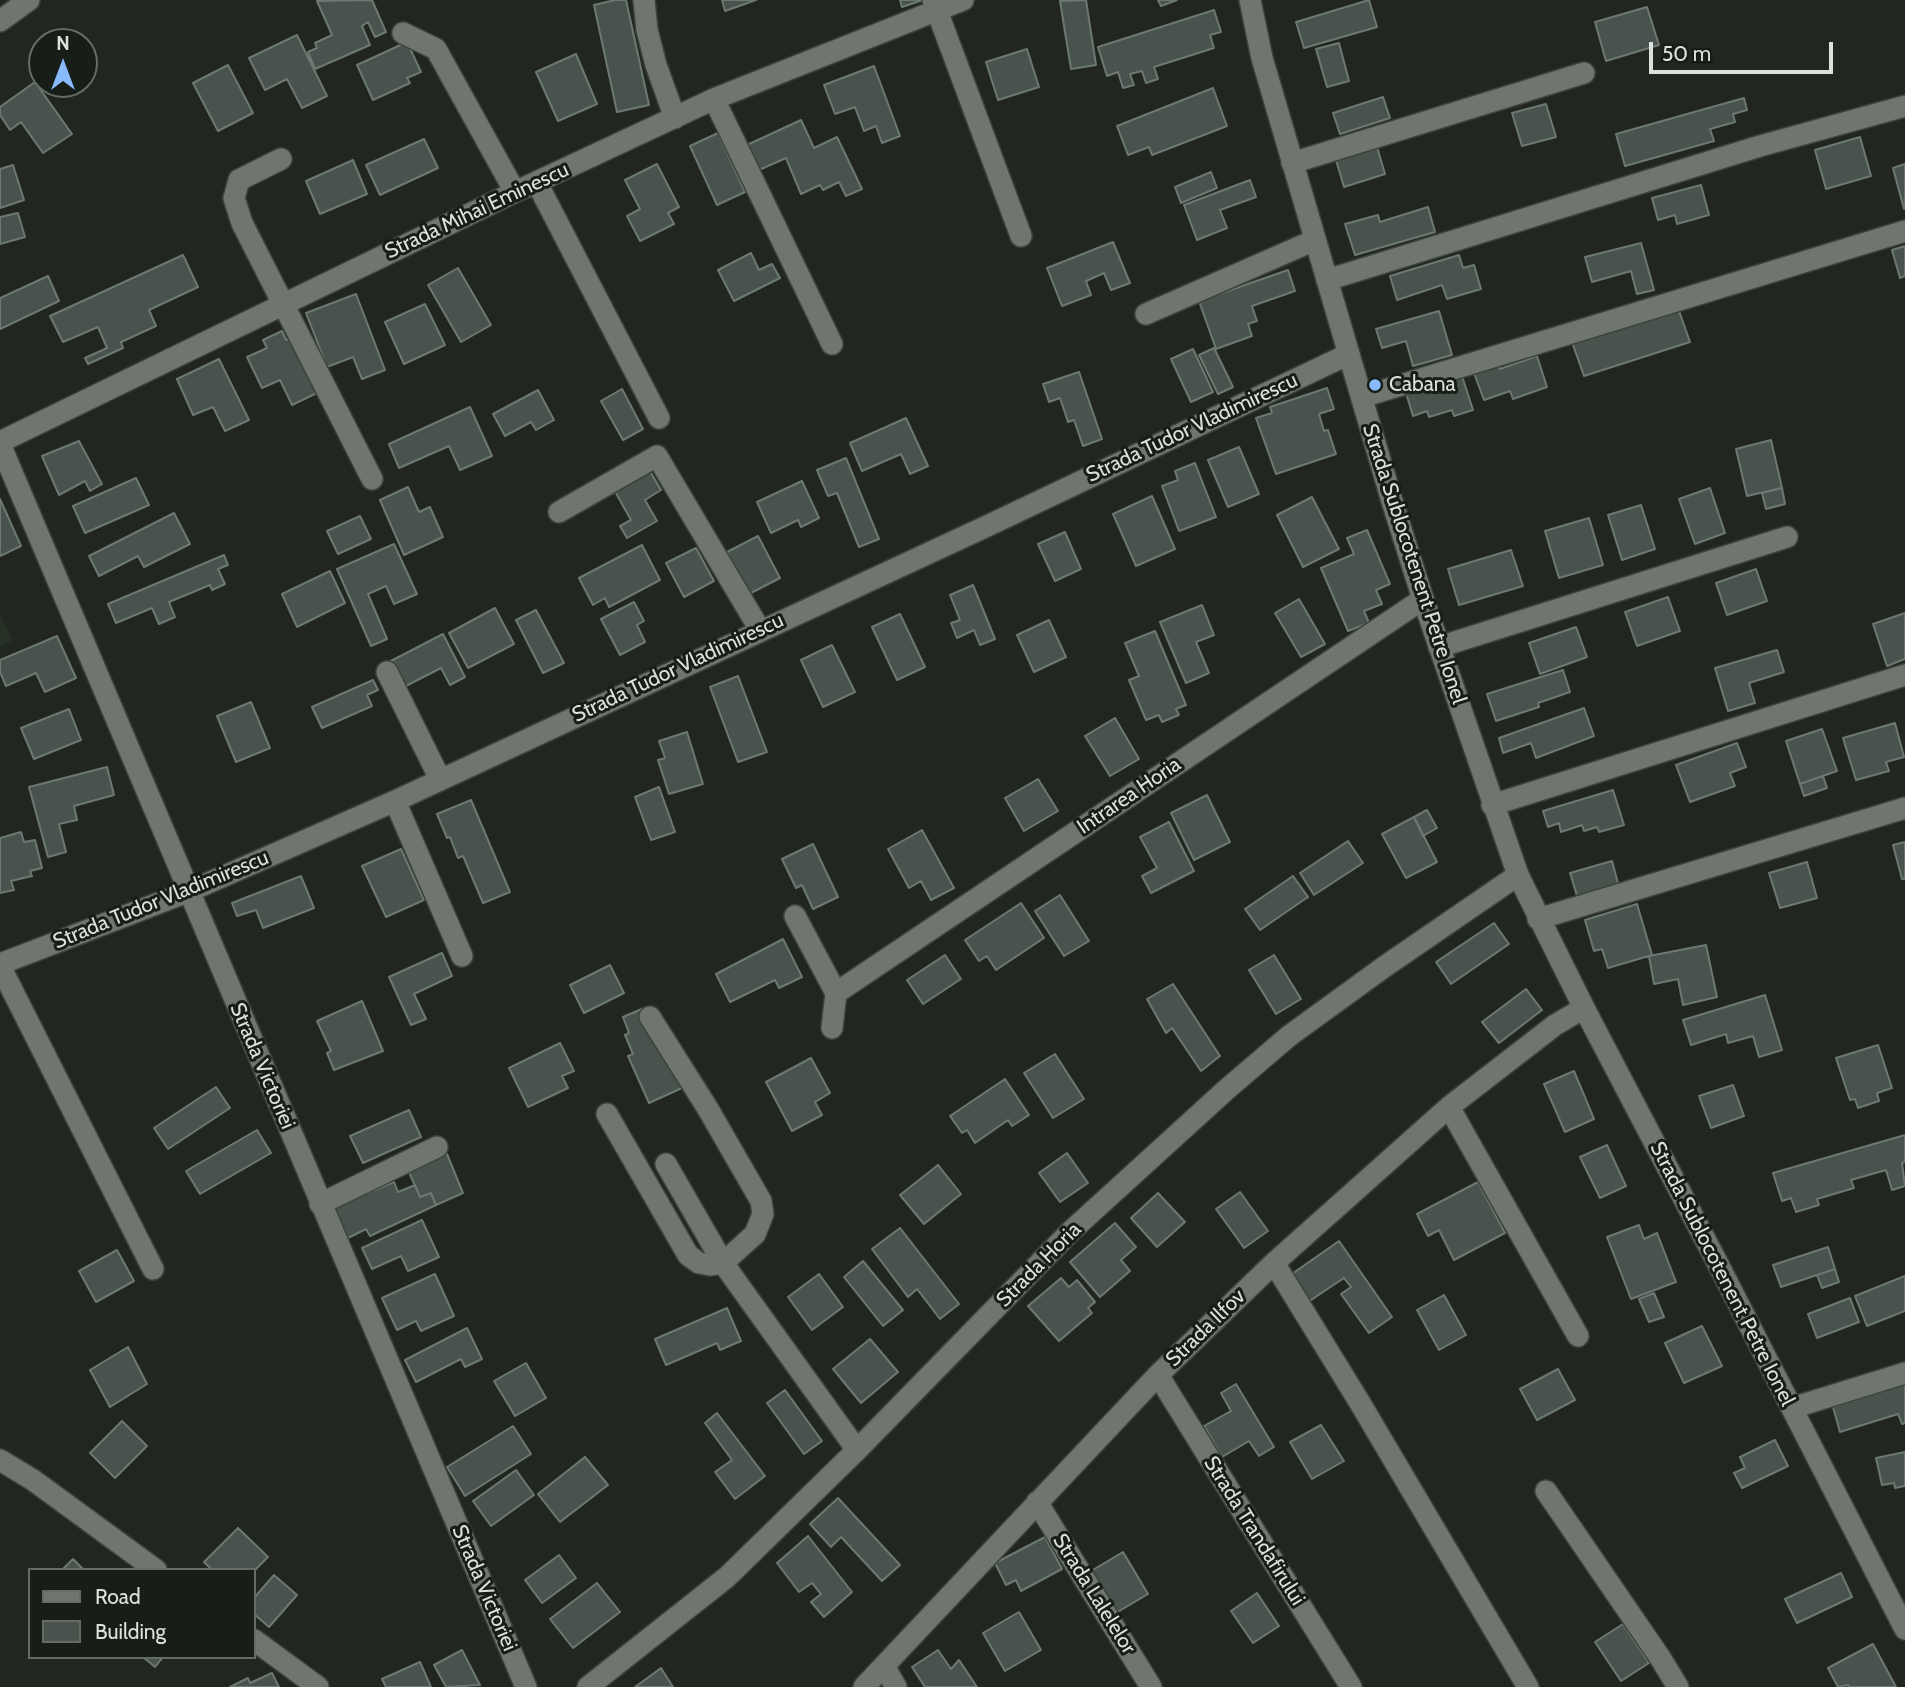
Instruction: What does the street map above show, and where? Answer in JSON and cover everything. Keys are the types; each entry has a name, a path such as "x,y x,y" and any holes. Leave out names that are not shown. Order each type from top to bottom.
{"street":[{"path":"0,21 29,0"},
{"path":"644,0 647,30 656,65 675,118"},
{"name":"Strada Mihai Eminescu","path":"0,443 515,192 715,99 935,5 963,0"},
{"name":"Strada Sublocotenent Petre Ionel","path":"1250,0 1262,58 1292,163 1423,599 1518,875 1538,919 1905,1629"},
{"path":"935,5 1021,236"},
{"path":"403,33 436,49 515,192"},
{"path":"1292,163 1584,73"},
{"path":"715,99 832,344"},
{"path":"1327,280 1760,146 1905,106"},
{"path":"281,159 239,180 234,198 242,223 372,479"},
{"path":"537,183 659,418"},
{"path":"1362,397 1905,231"},
{"path":"1146,314 1315,240"},
{"name":"Strada Tudor Vladimirescu","path":"0,965 190,891 395,801 985,527 1349,354"},
{"name":"Strada Victoriei","path":"0,443 526,1687"},
{"path":"559,512 657,456 760,630"},
{"path":"1439,647 1787,537"},
{"name":"Intrarea Horia","path":"836,993 1423,599"},
{"path":"387,672 440,779"},
{"path":"1492,805 1905,675"},
{"path":"395,801 462,956"},
{"path":"1538,919 1905,808"},
{"name":"Strada Horia","path":"588,1687 727,1577 857,1450 1070,1232 1227,1089 1289,1037 1373,974 1518,875"},
{"path":"794,916 836,993 832,1027"},
{"path":"0,965 153,1269"},
{"name":"Strada Ilfov","path":"864,1687 1158,1375 1274,1263 1449,1107 1555,1025 1584,1008"},
{"path":"607,1114 688,1255 709,1265 723,1262 755,1234 763,1214 761,1201 708,1109 650,1017"},
{"path":"1449,1107 1578,1336"},
{"path":"320,1204 437,1147"},
{"path":"666,1164 723,1262 857,1450"},
{"path":"1274,1263 1528,1687"},
{"path":"1792,1408 1905,1373"},
{"name":"Strada Trandafirului","path":"1158,1375 1351,1687"},
{"path":"0,1460 33,1480 153,1568"},
{"path":"1546,1491 1678,1687"},
{"name":"Strada Lalelelor","path":"1037,1502 1151,1687"},
{"path":"256,1641 318,1687"},
{"path":"884,1666 897,1687"}],"shaded area":[{"path":"0,614 13,640 0,647"}],"building":[{"path":"372,0 386,32 375,37 368,22 362,26 370,45 315,69 308,52 317,48 315,43 332,35 317,1"},
{"path":"626,0 649,105 617,112 594,5"},
{"path":"722,0 756,0 725,11"},
{"path":"900,0 923,0 902,7"},
{"path":"1086,0 1096,65 1071,69 1060,1"},
{"path":"1158,0 1177,0 1161,6"},
{"path":"1369,0 1377,27 1304,48 1296,22"},
{"path":"1647,7 1659,45 1606,61 1595,22"},
{"path":"1214,10 1221,32 1210,35 1214,48 1154,67 1158,79 1146,83 1142,71 1130,74 1134,85 1123,88 1118,72 1107,76 1098,47"},
{"path":"297,35 327,96 302,108 287,79 265,90 249,58"},
{"path":"407,42 421,72 407,78 410,83 373,100 357,65"},
{"path":"1339,43 1349,81 1327,87 1316,49"},
{"path":"1027,49 1039,87 998,100 986,62"},
{"path":"576,54 597,104 558,121 536,72"},
{"path":"228,65 253,113 218,131 193,83"},
{"path":"874,66 900,136 882,143 876,126 864,131 855,107 835,114 824,85"},
{"path":"28,87 28,98 46,98 72,134 43,153 21,122 10,130 0,115 0,107"},
{"path":"1213,88 1227,126 1152,155 1149,147 1128,155 1117,126"},
{"path":"1383,97 1390,118 1340,134 1333,113"},
{"path":"1744,98 1747,110 1733,114 1735,122 1710,129 1714,141 1625,166 1616,134"},
{"path":"1546,104 1556,137 1522,146 1512,113"},
{"path":"801,120 814,148 837,137 862,189 846,196 839,182 823,190 820,185 801,194 786,158 759,170 747,145"},
{"path":"718,133 745,192 717,205 690,146"},
{"path":"1860,137 1871,176 1826,189 1815,150"},
{"path":"424,139 438,168 380,195 366,165"},
{"path":"1377,147 1385,174 1344,187 1336,160"},
{"path":"353,160 367,194 320,214 306,181"},
{"path":"657,164 679,207 668,213 674,224 640,241 627,216 640,209 625,180"},
{"path":"1905,164 1905,209 1904,209 1893,168"},
{"path":"13,165 24,200 0,208 0,169"},
{"path":"1211,172 1217,188 1181,203 1175,187"},
{"path":"1250,180 1256,197 1220,210 1227,228 1197,240 1184,205"},
{"path":"1701,185 1709,215 1677,224 1675,215 1658,220 1652,198"},
{"path":"1428,207 1435,232 1355,255 1345,224 1378,215 1380,222"},
{"path":"18,213 25,237 0,244 0,217"},
{"path":"1113,242 1130,283 1111,290 1104,273 1086,281 1091,295 1062,306 1047,268"},
{"path":"1641,243 1654,290 1637,294 1631,271 1592,282 1585,257"},
{"path":"1905,246 1905,276 1900,278 1892,250"},
{"path":"751,253 759,270 772,264 780,278 734,301 718,270"},
{"path":"183,255 198,287 149,310 156,326 121,342 123,348 88,364 85,358 107,348 98,327 63,342 50,316"},
{"path":"1459,255 1463,268 1474,265 1481,289 1447,299 1442,285 1397,300 1390,276"},
{"path":"458,268 491,325 461,342 428,285"},
{"path":"1288,270 1295,291 1252,306 1257,321 1248,324 1252,336 1216,349 1199,301"},
{"path":"48,276 59,301 0,329 0,298"},
{"path":"356,294 385,370 362,379 353,357 327,367 306,313"},
{"path":"425,304 445,345 404,364 385,322"},
{"path":"1678,308 1690,342 1584,376 1572,342"},
{"path":"1439,311 1452,355 1413,366 1406,341 1382,348 1376,329"},
{"path":"282,331 286,340 293,337 319,392 292,405 280,380 262,388 247,357 267,348 263,340"},
{"path":"1214,348 1233,387 1218,394 1199,355"},
{"path":"1193,349 1213,392 1191,402 1171,359"},
{"path":"1537,356 1547,387 1513,399 1510,391 1484,400 1474,373 1499,364 1500,369"},
{"path":"219,359 249,420 225,431 213,407 193,415 177,379"},
{"path":"1079,372 1102,439 1083,446 1074,420 1068,422 1060,398 1049,402 1043,384"},
{"path":"1462,376 1473,410 1454,416 1452,410 1429,417 1427,411 1413,416 1406,393"},
{"path":"1327,388 1334,409 1319,414 1336,454 1276,474 1256,418 1272,413 1270,407"},
{"path":"622,389 643,429 623,440 601,401"},
{"path":"538,390 554,420 536,430 531,422 505,436 493,414"},
{"path":"470,407 492,456 460,470 449,446 399,468 389,444"},
{"path":"906,418 928,466 910,474 901,454 862,471 850,443"},
{"path":"1771,440 1782,488 1747,496 1736,449"},
{"path":"79,441 102,484 90,491 85,481 59,495 42,456"},
{"path":"1239,447 1259,494 1228,507 1208,460"},
{"path":"846,458 879,539 859,547 837,493 828,496 817,470"},
{"path":"1195,463 1216,517 1179,531 1162,486 1178,480 1175,471"},
{"path":"648,468 661,490 645,500 657,521 627,538 620,526 631,520 613,488"},
{"path":"136,478 149,505 85,533 73,506"},
{"path":"802,481 819,518 801,527 798,520 771,533 757,502"},
{"path":"408,487 419,512 430,507 443,537 404,555 380,500"},
{"path":"1710,488 1725,533 1695,544 1679,499"},
{"path":"1782,488 1785,504 1766,509 1762,493"},
{"path":"1152,496 1175,549 1136,566 1113,514"},
{"path":"1312,497 1339,549 1303,567 1277,515"},
{"path":"0,499 21,546 0,556"},
{"path":"1641,505 1655,549 1622,560 1608,515"},
{"path":"174,513 190,544 144,567 138,556 99,576 89,556"},
{"path":"360,516 371,539 338,554 327,531"},
{"path":"1589,518 1603,565 1559,578 1545,531"},
{"path":"1367,530 1390,584 1376,590 1382,604 1364,611 1369,623 1348,631 1321,568 1354,554 1347,538"},
{"path":"1065,532 1081,569 1055,581 1038,544"},
{"path":"758,536 780,578 749,594 727,552"},
{"path":"394,544 417,594 394,604 386,586 368,594 387,639 371,646 337,569"},
{"path":"642,545 660,580 609,607 605,598 593,605 579,578"},
{"path":"696,548 714,581 684,597 666,563"},
{"path":"1511,550 1523,586 1459,605 1448,569"},
{"path":"224,555 228,565 218,569 225,584 212,590 210,585 169,602 175,617 159,624 152,608 116,623 108,604"},
{"path":"1756,569 1767,601 1727,615 1716,583"},
{"path":"330,571 345,603 297,627 282,594"},
{"path":"973,585 995,639 980,645 974,630 957,638 951,623 960,620 950,595"},
{"path":"1668,597 1680,631 1637,646 1625,612"},
{"path":"1299,599 1325,644 1301,657 1275,613"},
{"path":"634,602 644,621 637,625 645,642 620,655 601,619"},
{"path":"1202,605 1214,635 1196,642 1209,673 1186,683 1160,622"},
{"path":"495,608 514,644 468,668 449,633"},
{"path":"536,610 564,663 543,673 516,620"},
{"path":"1905,613 1905,659 1887,666 1873,624"},
{"path":"900,614 925,667 897,680 872,627"},
{"path":"1049,620 1066,657 1034,672 1017,635"},
{"path":"1576,627 1587,657 1540,674 1529,643"},
{"path":"1155,631 1186,705 1176,709 1179,715 1162,722 1159,715 1146,720 1129,680 1139,676 1125,643"},
{"path":"443,634 465,677 450,685 441,668 400,689 387,663"},
{"path":"57,636 76,678 45,692 36,673 6,686 0,672 0,660"},
{"path":"832,645 855,692 823,707 801,660"},
{"path":"1777,650 1784,672 1749,683 1755,703 1728,711 1715,668"},
{"path":"1563,670 1570,692 1538,703 1539,707 1496,721 1487,694"},
{"path":"738,676 767,752 738,762 710,687"},
{"path":"373,680 378,690 367,695 372,706 322,728 312,707"},
{"path":"251,702 270,748 236,762 217,716"},
{"path":"1584,708 1594,736 1536,758 1531,743 1503,753 1499,738"},
{"path":"69,709 81,740 34,759 21,728"},
{"path":"1115,718 1139,759 1110,776 1085,736"},
{"path":"1895,723 1904,757 1886,762 1889,771 1856,780 1843,738"},
{"path":"1822,729 1837,771 1800,784 1786,741"},
{"path":"687,732 703,784 669,794 658,760 665,758 659,741"},
{"path":"1737,743 1746,767 1730,773 1735,786 1690,802 1676,765"},
{"path":"107,767 114,795 74,806 77,820 59,824 66,852 48,857 29,787"},
{"path":"1823,776 1827,788 1804,796 1800,784"},
{"path":"1038,779 1058,811 1024,831 1005,798"},
{"path":"659,787 675,832 651,840 635,797"},
{"path":"1613,790 1624,825 1599,832 1597,827 1584,831 1582,825 1561,832 1559,823 1548,827 1543,811"},
{"path":"1207,795 1230,842 1194,860 1171,813"},
{"path":"471,800 510,892 483,903 463,856 458,858 437,814"},
{"path":"1427,810 1437,828 1423,836 1414,817"},
{"path":"1414,817 1437,862 1406,878 1382,834"},
{"path":"1169,822 1194,871 1151,893 1142,876 1157,868 1140,837"},
{"path":"922,830 954,888 931,900 921,881 909,888 888,849"},
{"path":"21,832 24,842 35,840 42,868 30,871 32,876 11,881 14,890 0,893 0,838"},
{"path":"1348,841 1363,863 1314,895 1300,873"},
{"path":"1905,842 1905,879 1902,879 1893,845"},
{"path":"813,844 838,897 813,909 802,885 796,888 782,859"},
{"path":"401,849 424,900 386,917 362,866"},
{"path":"1612,861 1619,887 1578,899 1570,873"},
{"path":"1807,862 1817,898 1780,908 1769,873"},
{"path":"301,876 314,908 263,928 256,910 237,916 232,903"},
{"path":"1293,876 1308,897 1260,930 1245,909"},
{"path":"1060,895 1089,941 1064,956 1035,911"},
{"path":"1021,903 1044,938 996,970 987,956 979,961 965,940"},
{"path":"1637,904 1652,955 1608,968 1602,949 1594,951 1585,920"},
{"path":"1494,923 1509,944 1451,984 1436,962"},
{"path":"783,939 802,977 779,988 775,980 730,1002 716,974"},
{"path":"1706,945 1717,997 1683,1005 1678,979 1654,984 1649,956"},
{"path":"442,953 452,976 414,994 426,1019 411,1025 389,977"},
{"path":"945,955 961,979 923,1004 907,980"},
{"path":"1274,955 1301,999 1276,1014 1249,970"},
{"path":"610,965 624,993 584,1013 570,985"},
{"path":"1173,984 1220,1056 1201,1071 1172,1028 1166,1033 1147,999"},
{"path":"1526,989 1542,1010 1499,1043 1482,1022"},
{"path":"1765,995 1782,1050 1759,1057 1753,1036 1728,1043 1726,1034 1691,1045 1683,1020"},
{"path":"362,1001 383,1051 334,1070 327,1053 331,1051 317,1021"},
{"path":"644,1008 664,1055 667,1054 682,1088 649,1103 628,1056 633,1054 625,1035 629,1033 623,1017"},
{"path":"560,1043 574,1071 562,1076 568,1088 528,1107 509,1068"},
{"path":"1878,1045 1892,1088 1877,1093 1879,1101 1858,1108 1855,1099 1850,1100 1836,1058"},
{"path":"1055,1054 1084,1099 1053,1118 1024,1073"},
{"path":"811,1058 830,1093 815,1102 822,1115 792,1131 766,1082"},
{"path":"1574,1071 1594,1119 1565,1132 1544,1084"},
{"path":"1005,1079 1029,1115 1012,1126 1008,1120 975,1143 967,1130 962,1133 950,1116"},
{"path":"1733,1085 1744,1116 1711,1128 1699,1096"},
{"path":"216,1087 230,1108 168,1149 154,1128"},
{"path":"409,1110 421,1137 363,1163 350,1136"},
{"path":"257,1130 271,1153 200,1194 186,1171"},
{"path":"1905,1135 1905,1162 1902,1163 1905,1186 1892,1190 1886,1170 1851,1180 1854,1188 1817,1199 1819,1205 1796,1212 1791,1198 1782,1201 1773,1173"},
{"path":"1607,1145 1626,1186 1600,1198 1580,1157"},
{"path":"1067,1153 1088,1183 1060,1202 1039,1173"},
{"path":"447,1154 463,1193 436,1205 431,1193 420,1197 408,1170"},
{"path":"938,1165 961,1194 924,1224 900,1195"},
{"path":"394,1182 398,1192 415,1185 420,1197 431,1193 436,1205 370,1236 366,1229 348,1238 334,1207"},
{"path":"1478,1182 1505,1233 1454,1260 1439,1230 1428,1236 1417,1214"},
{"path":"1240,1192 1268,1231 1244,1248 1216,1209"},
{"path":"1158,1193 1185,1222 1157,1247 1131,1218"},
{"path":"422,1220 439,1257 408,1271 401,1256 372,1269 362,1248"},
{"path":"1115,1223 1136,1247 1121,1260 1130,1271 1100,1297 1070,1262"},
{"path":"1639,1225 1644,1239 1657,1233 1676,1282 1631,1299 1607,1237"},
{"path":"900,1228 959,1304 940,1319 917,1289 908,1297 872,1249"},
{"path":"1339,1241 1392,1317 1369,1333 1341,1294 1351,1287 1344,1278 1308,1302 1289,1276"},
{"path":"1828,1247 1835,1269 1781,1287 1773,1265"},
{"path":"117,1250 134,1281 96,1302 79,1271"},
{"path":"863,1261 903,1310 883,1326 844,1277"},
{"path":"1835,1269 1839,1282 1822,1288 1817,1275"},
{"path":"435,1274 454,1316 421,1331 416,1321 397,1330 382,1298"},
{"path":"819,1274 843,1307 812,1330 788,1297"},
{"path":"1905,1276 1905,1311 1867,1326 1855,1296"},
{"path":"1061,1278 1069,1287 1077,1280 1095,1302 1088,1308 1092,1313 1059,1341 1028,1306"},
{"path":"1654,1293 1664,1317 1649,1322 1639,1299"},
{"path":"1444,1295 1466,1335 1439,1350 1417,1310"},
{"path":"1850,1298 1859,1322 1817,1338 1808,1314"},
{"path":"727,1308 741,1341 720,1350 717,1343 666,1365 655,1339"},
{"path":"1702,1326 1722,1366 1684,1383 1665,1343"},
{"path":"467,1328 482,1359 465,1367 461,1359 416,1382 405,1360"},
{"path":"870,1339 898,1372 861,1403 833,1369"},
{"path":"128,1347 147,1384 110,1407 90,1370"},
{"path":"526,1363 546,1398 515,1416 494,1381"},
{"path":"1558,1369 1575,1400 1537,1420 1520,1389"},
{"path":"1236,1384 1274,1447 1259,1456 1249,1441 1222,1457 1204,1426 1231,1411 1221,1393"},
{"path":"1905,1384 1905,1423 1902,1424 1898,1414 1840,1432 1833,1407"},
{"path":"785,1390 822,1441 804,1454 767,1403"},
{"path":"717,1413 765,1476 735,1499 715,1472 732,1460 705,1423"},
{"path":"122,1421 147,1446 115,1478 90,1453"},
{"path":"1321,1425 1344,1461 1312,1479 1290,1442"},
{"path":"513,1426 531,1454 465,1496 447,1467"},
{"path":"1775,1440 1788,1466 1742,1488 1734,1473 1745,1468 1740,1457"},
{"path":"1905,1452 1905,1486 1895,1488 1894,1483 1882,1485 1876,1458"},
{"path":"585,1457 608,1485 560,1522 538,1494"},
{"path":"516,1470 534,1495 491,1526 473,1501"},
{"path":"838,1498 900,1565 882,1581 841,1537 831,1547 810,1524"},
{"path":"238,1528 268,1557 256,1569 210,1568 204,1562"},
{"path":"808,1536 852,1592 824,1617 811,1602 821,1594 812,1583 799,1592 777,1563"},
{"path":"1045,1537 1062,1569 1021,1591 1016,1580 1006,1585 995,1563"},
{"path":"1123,1552 1148,1594 1116,1613 1091,1571"},
{"path":"559,1555 576,1578 542,1603 525,1580"},
{"path":"73,1559 82,1568 64,1568"},
{"path":"1841,1573 1852,1597 1797,1623 1785,1599"},
{"path":"274,1575 297,1595 269,1627 256,1616 256,1596"},
{"path":"597,1583 620,1612 573,1648 550,1619"},
{"path":"1257,1593 1279,1626 1253,1643 1231,1611"},
{"path":"1019,1612 1041,1650 1005,1671 983,1633"},
{"path":"1623,1624 1649,1663 1621,1681 1595,1642"},
{"path":"1873,1644 1896,1687 1838,1687 1828,1668"},
{"path":"462,1650 480,1685 446,1687 434,1665"},
{"path":"938,1650 951,1669 959,1660 977,1687 925,1687 912,1667"},
{"path":"145,1659 161,1659 155,1667"},
{"path":"420,1662 431,1687 386,1687 382,1679"},
{"path":"661,1668 673,1687 635,1687"},
{"path":"272,1673 279,1687 230,1687 248,1678 250,1683"}],"place":[{"name":"Cabana","path":"1375,385"}]}
